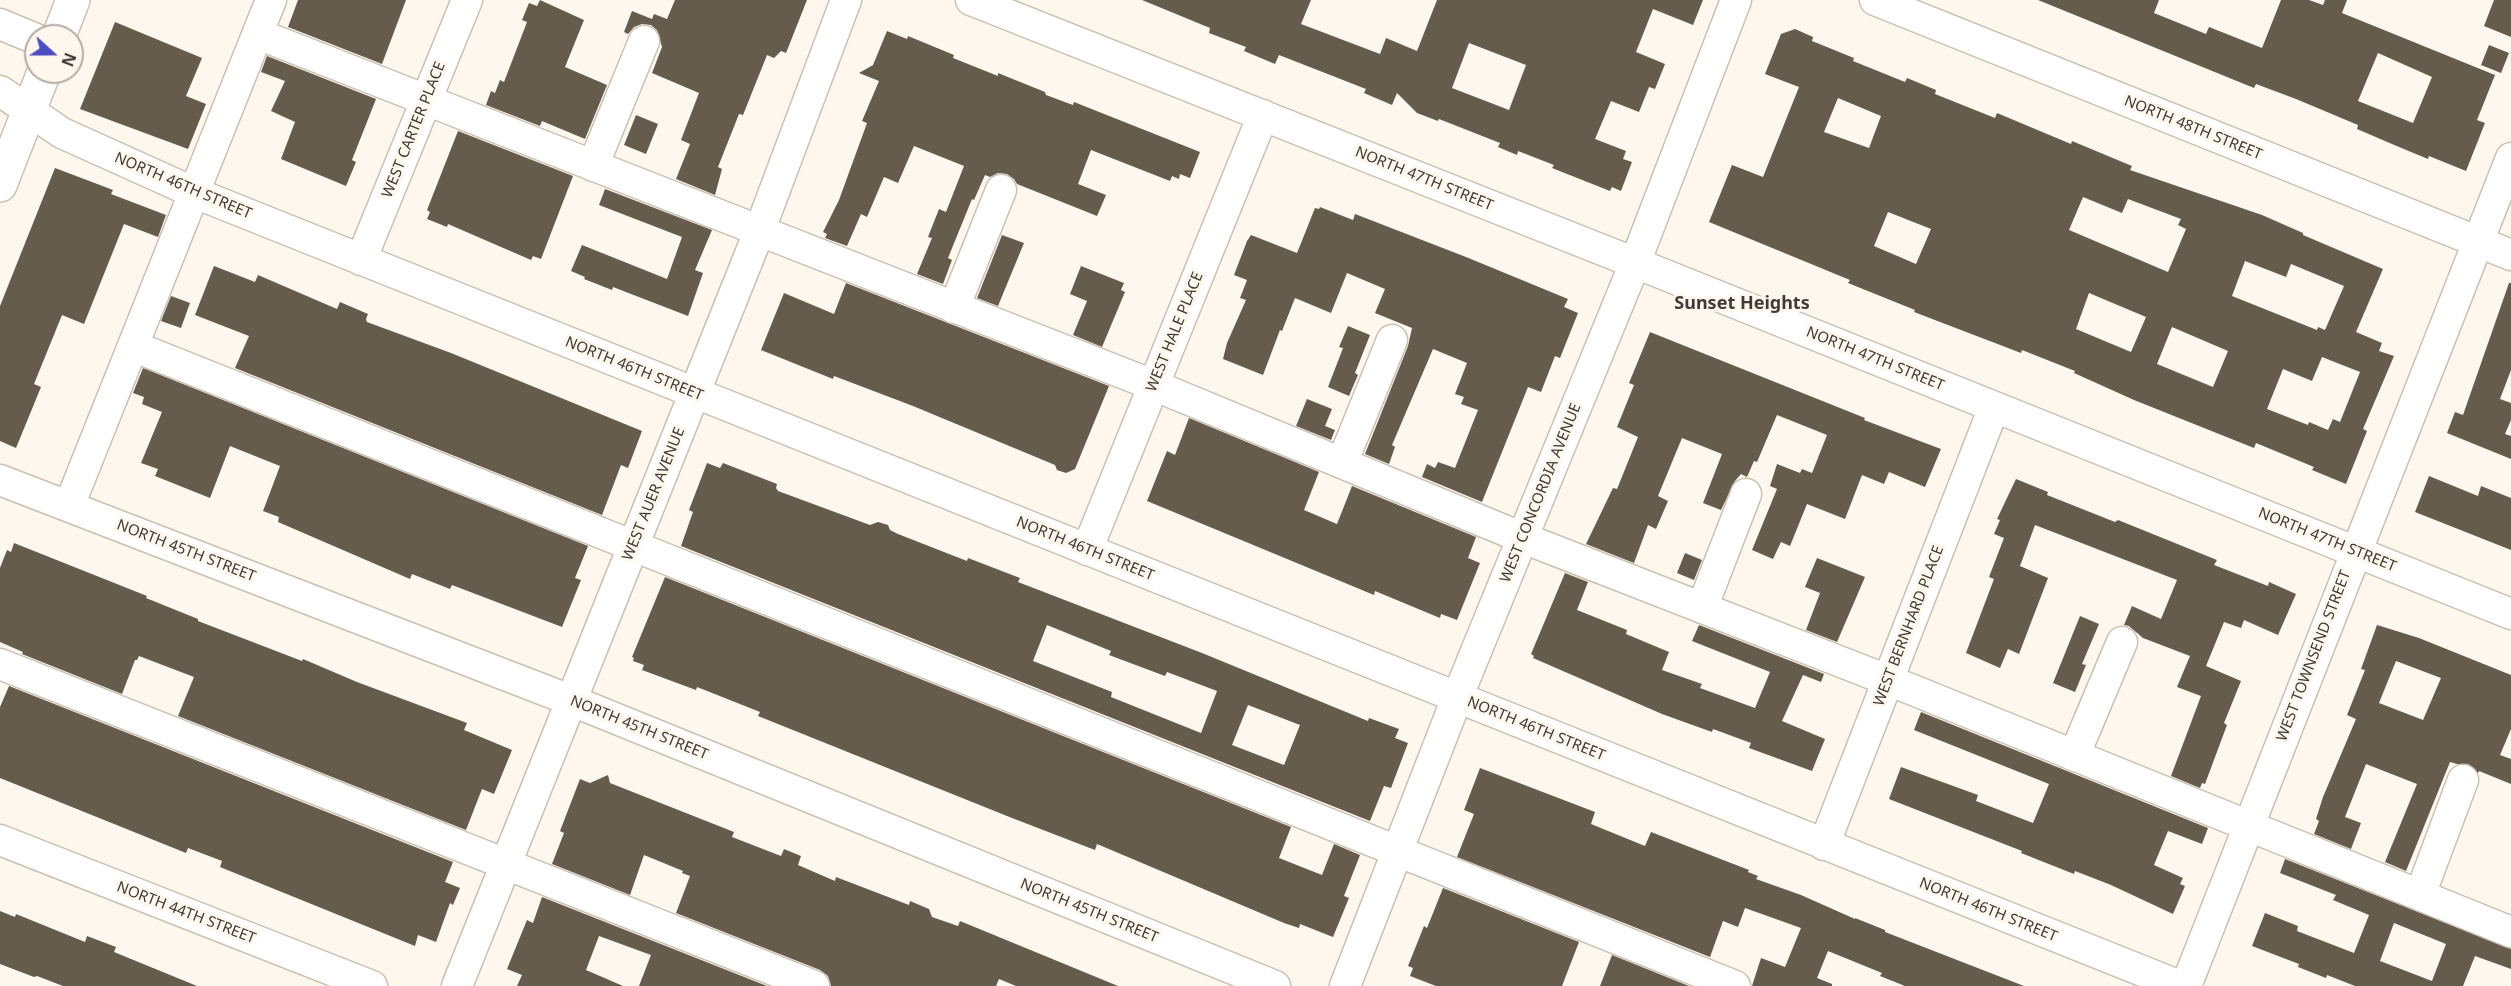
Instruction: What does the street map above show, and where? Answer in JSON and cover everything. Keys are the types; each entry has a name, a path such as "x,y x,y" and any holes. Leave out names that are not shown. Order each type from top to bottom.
{"main road":[{"path":"63,24 73,0"},
{"path":"0,185 39,84"}],"street":[{"path":"69,506 271,0"},
{"name":"WEST CARTER PLACE","path":"362,260 467,0"},
{"name":"WEST AUER AVENUE","path":"458,986 570,700 759,232 846,0"},
{"name":"NORTH 47TH STREET","path":"971,0 2511,614"},
{"name":"WEST CONCORDIA AVENUE","path":"1345,986 1457,698 1635,263 1736,0"},
{"name":"NORTH 48TH STREET","path":"1875,0 2511,255"},
{"path":"0,24 24,34"},
{"path":"258,33 759,232 1153,385 1522,538 1888,680 2511,932"},
{"path":"593,166 644,41"},
{"name":"NORTH 46TH STREET","path":"0,91 62,133 195,193 2180,986"},
{"name":"WEST HALE PLACE","path":"1087,550 1263,115"},
{"name":"WEST TOWNSEND STREET","path":"2186,986 2511,158"},
{"path":"954,308 1001,190"},
{"path":"1342,463 1392,340"},
{"path":"133,346 1735,986"},
{"name":"WEST BERNHARD PLACE","path":"1824,845 1994,407"},
{"name":"NORTH 45TH STREET","path":"0,480 570,700 1275,986"},
{"path":"1702,608 1746,494"},
{"path":"2074,756 2122,642"},
{"path":"0,664 506,862 814,986"},
{"path":"2420,895 2463,780"},
{"name":"NORTH 44TH STREET","path":"0,840 372,986"}],"building":[{"path":"298,0 406,0 382,64 288,27"},
{"path":"540,0 584,20 565,67 607,85 585,139 542,121 540,126 486,105 491,91 495,93 500,80 504,82 527,22 522,20 529,3 537,6"},
{"path":"675,0 807,0 786,53 781,51 774,58 767,55 743,115 739,114 718,167 722,169 715,195 676,179 690,144 681,140 699,93 652,73 662,47 657,30 651,25 642,24 634,27 628,34 624,32 632,11 652,19 654,14 667,19"},
{"path":"1142,0 1311,0 1301,24 1380,54 1386,38 1417,51 1437,0 1703,0 1693,25 1653,9 1636,52 1665,64 1655,89 1649,87 1639,112 1611,101 1595,139 1626,151 1623,159 1632,162 1621,191 1612,187 1610,191 1552,168 1554,165 1518,151 1517,155 1498,147 1500,143 1439,119 1438,121 1417,113 1397,93 1392,105 1364,93 1366,89 1279,55 1275,64 1244,51 1246,47 1209,33 1210,28","holes":["1469,43 1526,65 1509,110 1452,88"]},
{"path":"2038,0 2159,0 2154,13 2206,34 2209,27 2262,48 2281,0 2309,0 2323,5 2325,0 2347,0 2342,13 2495,75 2477,120 2485,123 2466,171 2399,147 2357,129 2358,125 2296,99 2256,84 2254,88","holes":["2378,53 2432,77 2413,123 2358,101"]},
{"path":"2494,0 2511,0 2511,37 2484,26"},
{"path":"115,22 202,58 186,96 206,104 188,149 80,109"},
{"path":"1795,29 1813,37 1812,41 1854,58 1853,61 1905,82 1907,78 1936,90 1935,94 1995,118 1997,113 2071,144 2072,141 2132,166 2130,170 2262,215 2383,269 2356,332 2382,343 2379,351 2394,356 2363,429 2367,431 2346,484 2312,470 2314,467 2256,443 2254,448 2134,400 2074,373 2075,371 1914,312 1915,310 1848,283 1850,280 1709,222 1732,165 1763,177 1799,87 1765,74 1781,34","holes":["1838,98 1881,116 1869,148 1824,132","2083,197 2122,213 2128,199 2181,219 2178,225 2186,229 2168,272 2069,230","1888,212 1931,229 1916,264 1874,246","2245,261 2286,277 2291,264 2344,286 2325,330 2318,327 2317,330 2232,296","2089,293 2146,317 2131,352 2076,329","2172,327 2228,351 2213,387 2157,364","2322,357 2360,372 2340,422 2333,419 2328,430 2267,409 2283,369 2312,381"]},
{"path":"887,31 907,39 908,36 954,55 953,58 998,76 998,73 1045,92 1046,95 1073,105 1074,102 1200,152 1190,178 1180,174 1179,179 1172,176 1170,181 1091,150 1078,184 1106,195 1097,216 1017,184 1007,174 998,173 990,177 985,175 974,200 972,199 948,258 952,260 943,284 917,274 932,238 928,237 939,209 946,212 964,166 914,146 898,183 884,177 867,217 861,214 847,246 825,238 827,234 823,232 839,200 867,123 862,121 879,81 859,73 873,65"},
{"path":"2489,45 2509,53 2501,73 2481,65"},
{"path":"267,56 376,99 352,160 356,162 346,186 281,159 295,122 271,111 285,81 261,72"},
{"path":"636,115 658,124 646,154 624,145"},
{"path":"458,131 573,176 541,259 533,256 531,260 448,224 447,227 427,219 430,212 427,210"},
{"path":"55,168 113,190 111,194 166,215 158,237 124,224 84,324 62,315 34,384 41,387 16,448 0,441 0,306"},
{"path":"605,189 712,230 695,270 703,273 688,316 613,287 612,290 571,271 582,245 667,279 682,237 599,205"},
{"path":"1320,207 1353,220 1355,214 1466,257 1568,299 1564,307 1578,313 1560,358 1555,356 1541,392 1528,387 1482,502 1422,477 1427,464 1435,468 1438,462 1455,468 1478,410 1461,404 1464,397 1455,394 1467,363 1433,349 1392,445 1395,447 1389,464 1365,454 1408,346 1412,328 1375,313 1385,289 1347,273 1331,313 1295,298 1263,375 1223,359 1227,343 1246,300 1240,298 1247,280 1234,275 1247,241 1251,235 1297,253 1315,208"},
{"path":"1002,235 1024,243 998,306 977,298"},
{"path":"214,266 255,282 258,275 337,309 340,302 368,314 367,322 451,353 642,431 628,468 621,465 602,515 235,368 249,336 195,315"},
{"path":"1081,266 1124,283 1121,290 1125,292 1102,347 1073,335 1087,301 1070,294"},
{"path":"846,283 1109,386 1075,469 1066,473 1057,470 1055,465 913,406 834,376 833,379 761,350 784,293 834,314"},
{"path":"2509,283 2511,283 2511,370 2500,399 2511,403 2511,420 2505,434 2511,436 2511,459 2447,433 2455,412 2463,415"},
{"path":"171,296 190,303 181,328 161,321"},
{"path":"1348,326 1370,335 1355,373 1358,375 1349,396 1328,387 1343,348 1339,347"},
{"path":"1650,332 1865,418 1864,420 1941,449 1925,487 1889,472 1884,484 1862,475 1845,519 1807,504 1790,546 1781,542 1773,559 1752,550 1777,489 1770,486 1777,464 1800,473 1802,469 1812,473 1827,435 1777,415 1757,462 1754,461 1747,477 1741,474 1735,481 1721,510 1703,503 1722,454 1682,438 1658,496 1668,501 1656,529 1648,525 1634,563 1586,544 1613,488 1617,489 1638,437 1617,427 1634,385 1629,383"},
{"path":"143,368 588,546 575,578 581,580 562,627 452,585 450,589 412,574 410,579 278,522 279,517 263,511 280,466 230,446 210,498 155,476 158,469 141,463 162,412 142,404 144,397 133,393"},
{"path":"1307,399 1332,409 1325,426 1335,430 1331,440 1296,426"},
{"path":"1189,418 1319,472 1304,510 1337,524 1352,486 1476,537 1468,558 1480,563 1457,620 1441,614 1440,618 1375,591 1374,595 1147,501 1167,451 1175,455"},
{"path":"707,463 720,468 723,463 777,484 778,491 870,525 878,522 888,525 890,530 898,534 967,561 968,558 1020,578 1018,582 1202,653 1368,721 1369,718 1399,729 1395,738 1408,743 1391,788 1384,786 1370,821 681,546 693,512 689,510","holes":["1047,625 1111,651 1109,655 1165,676 1167,672 1217,691 1201,733 1111,697 1112,692 1033,661","1248,705 1300,725 1284,765 1232,745"]},
{"path":"2429,476 2478,496 2481,486 2511,498 2511,550 2415,512"},
{"path":"2016,479 2048,492 2047,495 2115,522 2118,520 2217,560 2214,565 2268,586 2269,582 2296,594 2278,635 2244,620 2241,628 2224,622 2206,666 2241,681 2224,723 2227,725 2205,784 2202,783 2200,788 2171,776 2201,696 2177,687 2190,656 2143,638 2129,626 2124,625 2132,606 2161,619 2177,580 2035,525 2020,566 2048,578 2019,654 2008,649 2000,668 1966,653 1994,579 1989,577 2004,538 1994,534 2000,520 1997,519"},
{"path":"14,543 147,596 146,598 198,619 198,621 467,723 464,730 512,750 494,794 482,789 466,830 178,716 194,677 139,656 135,660 122,694 22,654 23,652 0,642 0,568 7,550 11,552"},
{"path":"1685,553 1702,560 1694,580 1677,573"},
{"path":"1817,558 1865,577 1837,642 1806,630 1820,593 1805,587"},
{"path":"1565,573 1588,582 1577,610 1627,630 1626,634 1669,652 1662,670 1702,684 1700,688 1755,708 1770,672 1692,641 1699,625 1824,674 1821,682 1803,675 1782,721 1825,739 1812,771 1749,748 1751,743 1662,714 1533,658 1531,654"},
{"path":"665,577 1291,827 1279,858 1322,875 1334,844 1360,855 1344,896 1349,898 1333,937 1300,924 1299,928 1284,923 1097,844 1095,850 1012,818 758,716 760,712 697,687 696,690 642,670 644,665 633,661 632,657"},
{"path":"2080,616 2099,624 2082,664 2086,665 2075,692 2053,683"},
{"path":"2377,625 2419,638 2511,675 2511,729 2500,755 2511,759 2511,784 2479,771 2478,773 2468,764 2450,762 2406,871 2385,862 2417,784 2366,764 2345,817 2361,823 2351,849 2314,834 2323,797 2356,719 2347,715 2365,670 2361,669","holes":["2396,661 2441,678 2423,720 2379,703"]},
{"path":"9,686 453,862 445,882 460,888 453,905 450,903 436,942 418,935 415,946 220,867 222,861 188,848 186,853 0,778 0,707"},
{"path":"1921,712 2208,828 2202,844 2168,831 2154,865 2183,878 2180,884 2185,886 2173,914 2111,885 2075,871 2074,874 1889,799 1901,767 1978,795 1976,801 2033,823 2049,784 1914,730"},
{"path":"1480,768 1595,812 1591,824 1645,846 1651,832 1749,870 1748,872 1758,876 1756,879 1801,895 1885,930 1885,932 2024,986 1905,986 1880,976 1882,973 1828,951 1817,978 1832,986 1752,986 1761,958 1785,967 1801,928 1745,908 1738,927 1723,921 1710,957 1457,857 1474,814 1464,810"},
{"path":"608,775 610,783 734,832 732,837 781,856 784,849 801,856 798,865 835,881 836,877 909,905 910,901 929,909 932,917 958,926 960,921 1118,986 1016,986 999,979 996,986 831,986 828,976 820,970 676,913 690,876 682,873 683,871 644,855 630,895 552,864 564,833 560,831 580,779 590,783"},
{"path":"2285,859 2511,949 2511,969 2475,956 2463,986 2355,986 2298,967 2299,964 2252,946 2265,913 2298,926 2297,931 2354,953 2369,915 2333,900 2336,895 2280,873","holes":["2394,923 2446,944 2432,981 2380,961"]},
{"path":"1443,888 1579,942 1562,986 1436,986 1410,976 1413,968 1408,966"},
{"path":"542,897 767,986 639,986 651,955 599,936 586,970 623,986 517,986 522,975 507,969 527,920 533,923"},
{"path":"0,911 15,917 16,914 85,942 87,936 116,947 114,952 197,986 63,986 37,976 34,977 0,964"},
{"path":"1612,955 1689,986 1600,986"}],"district":[{"name":"Sunset Heights","path":"1742,304"}]}
